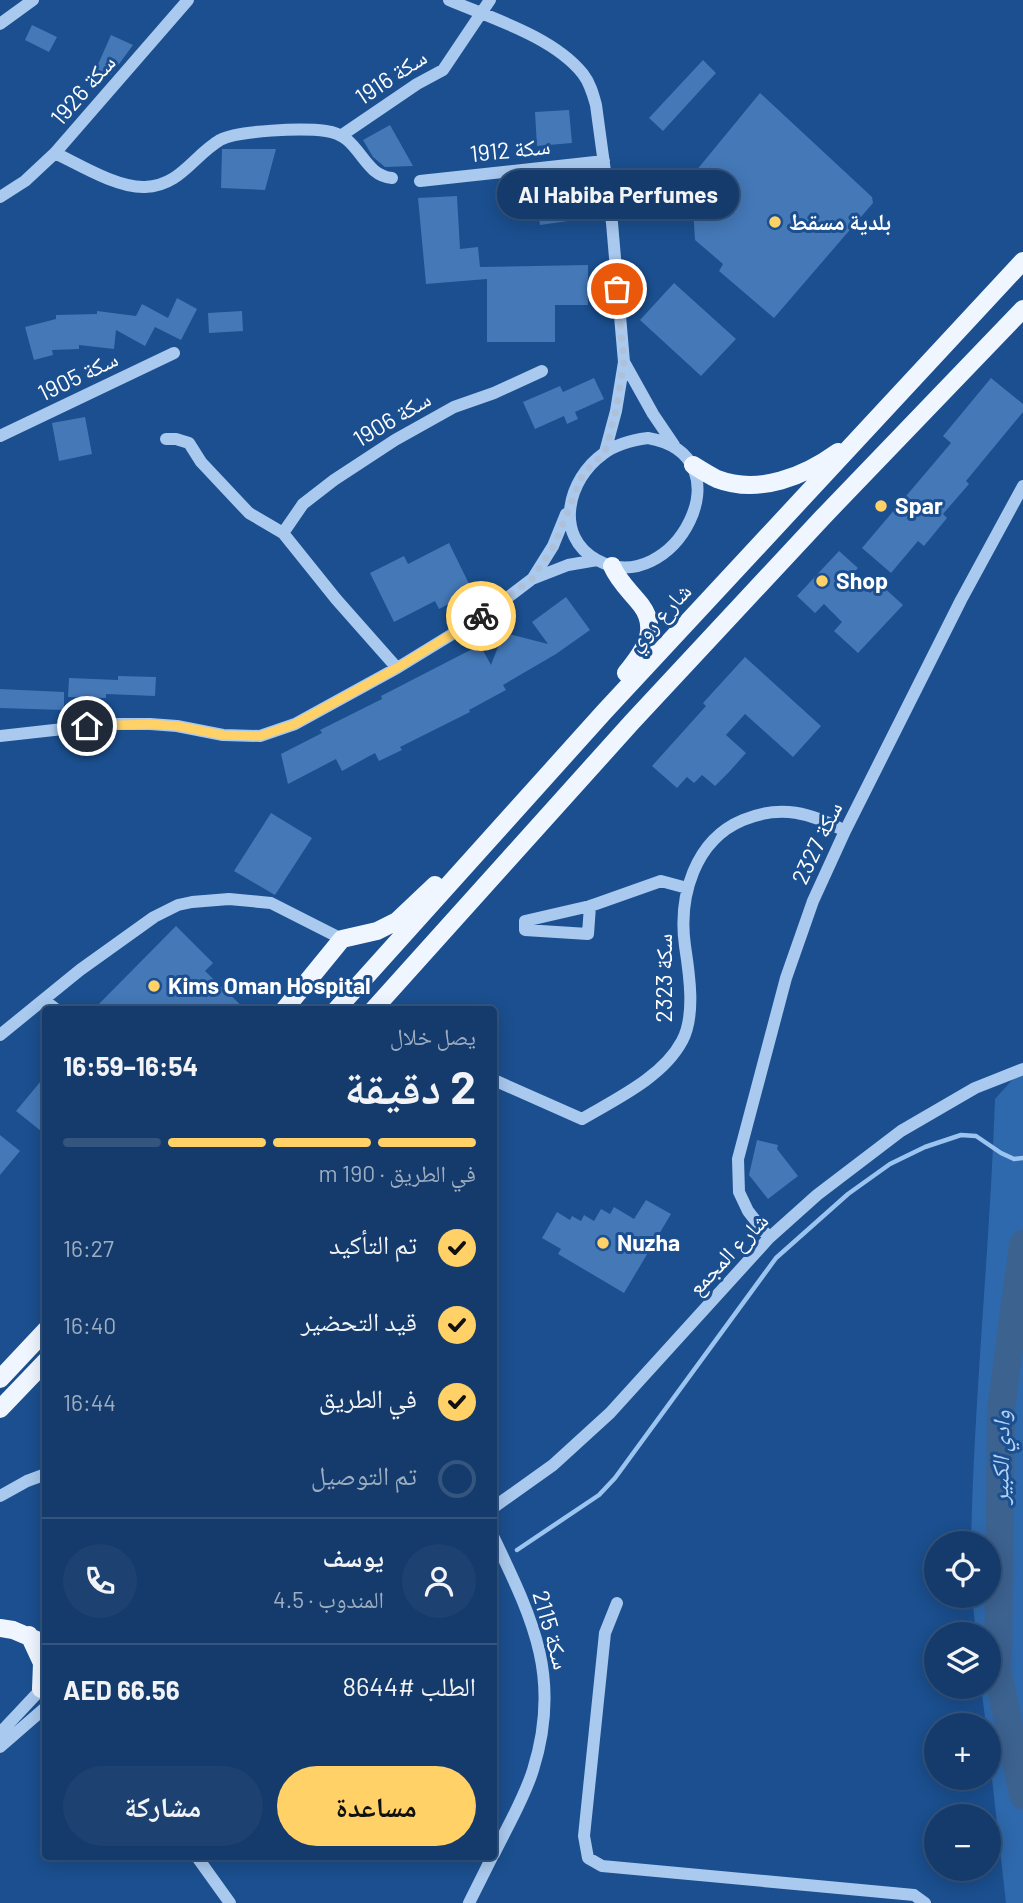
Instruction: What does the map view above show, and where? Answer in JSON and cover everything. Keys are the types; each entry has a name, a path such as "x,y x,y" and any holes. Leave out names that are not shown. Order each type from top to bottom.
{"main road":[{"name":"شارع روي","path":"340,1006 604,712 1023,261"},
{"path":"377,1006 677,673 1022,310"},
{"path":"693,465 726,481 751,485 779,482 806,472 835,454 874,423"},
{"path":"604,712 618,684 645,650 650,634 642,606 605,563"},
{"path":"287,1006 342,939 377,931 397,921 452,868 491,838"},
{"path":"0,1379 42,1334"},
{"path":"0,1409 42,1365"},
{"path":"0,1628 29,1635 42,1643"},
{"path":"29,1635 42,1663"}],"street":[{"path":"0,24 33,0"},
{"name":"سكة 1926","path":"0,197 25,181 55,153 188,0"},
{"path":"449,0 528,34 560,52 583,74 592,89 604,161 624,362 616,411 605,452"},
{"name":"سكة 1916","path":"342,135 417,84 443,70 490,0"},
{"path":"55,153 123,184 145,187 167,183 212,146 241,132 326,131 342,135 356,146 374,172 392,178"},
{"name":"سكة 1912","path":"420,181 604,161"},
{"name":"سكة 1905","path":"0,436 174,353"},
{"path":"0,736 108,724 150,724 234,736 260,736 295,724 397,668 490,611 532,579 568,565 605,563 638,566 655,559 672,547 684,533 697,501 696,474 688,457 675,446 653,414 624,362"},
{"name":"سكة 1906","path":"283,533 303,504 395,440 454,407 494,393 542,371"},
{"path":"532,579 554,546 583,474 605,452 624,443 648,438 675,446"},
{"path":"166,439 189,443 201,462 249,513 283,533 397,668"},
{"name":"سكة 2327","path":"769,1238 748,1211 738,1192 738,1159 786,978 813,901 845,831 961,600 1023,486"},
{"path":"569,507 568,522 575,541 605,563"},
{"name":"سكة 2323","path":"497,1081 582,1119 650,1076 683,1040 687,1022 690,969 685,943 687,888 695,867 717,834 758,814 782,812 814,815 845,831"},
{"path":"590,906 588,934 525,930 525,921 590,906 661,881 687,888"},
{"path":"0,1035 80,970 153,917 178,905 229,899 271,903 342,939"},
{"path":"44,1000 52,1006"},
{"name":"شارع المجمع","path":"497,1505 553,1465 610,1413 769,1238 817,1195 901,1131 975,1088 1023,1069"},
{"path":"0,1496 42,1475"},
{"name":"سكة 2115","path":"497,1544 525,1602 541,1655 544,1714 533,1771 497,1847"},
{"path":"617,1603 605,1633 584,1836 587,1858 602,1866 914,1895 925,1903"},
{"path":"0,1733 42,1688"},
{"path":"0,1748 42,1711"},
{"path":"199,1860 230,1903"},
{"name":"سكة 2115","path":"469,1903 490,1860"}],"shaded area":[{"path":"1023,1068 1023,1903 1006,1903 1001,1859 1001,1804 995,1804 993,1790 1001,1790 1001,1713 984,1713 983,1699 1001,1699 1001,1622 975,1622 973,1608 1001,1608 1001,1531 971,1531 995,1099"}],"building":[{"path":"32,25 57,37 49,52 25,40"},
{"path":"111,35 133,45 111,75 96,69"},
{"path":"703,60 716,73 663,131 649,118"},
{"name":"بلدية مسقط","path":"760,93 872,197 873,203 774,318 719,271 723,264 695,240 691,177"},
{"path":"569,110 572,143 537,146 535,112"},
{"path":"390,125 413,166 385,167 373,157 363,140"},
{"path":"222,149 276,149 265,190 221,188"},
{"path":"578,186 582,219 540,225 535,191"},
{"path":"457,196 460,249 478,247 480,267 588,265 588,305 555,305 555,342 487,342 487,279 426,284 418,198"},
{"path":"674,283 736,339 701,376 640,320"},
{"path":"177,298 197,309 181,340 155,327 145,346 116,330 114,349 79,345 79,349 52,350 53,355 34,360 25,327 56,319 56,315 97,314 97,311 136,316 142,304 168,318"},
{"path":"242,311 243,331 209,333 208,313"},
{"path":"594,378 604,399 575,412 578,419 567,424 564,416 535,429 523,402 560,386 563,392"},
{"path":"991,378 1023,404 1023,412 966,481 969,484 943,514 947,518 924,546 918,541 891,573 862,548 951,443 943,436"},
{"path":"85,417 92,454 59,461 52,423"},
{"path":"449,543 473,592 439,609 435,601 394,622 370,573 404,556 408,564"},
{"path":"839,551 858,568 850,576 870,593 879,583 903,605 858,653 834,631 842,622 824,604 815,613 797,596"},
{"path":"566,597 590,630 556,654 503,685 506,690 379,761 375,753 342,771 336,759 288,784 281,754 322,733 320,730 382,699 381,696 480,645 491,665 501,639 509,634 548,644 532,622"},
{"path":"745,657 821,726 793,757 745,714 726,735 746,753 730,771 715,786 702,775 694,783 687,777 677,788 652,766 706,706 703,703"},
{"path":"118,676 156,677 155,696 106,694 106,698 68,697 69,678 118,680"},
{"path":"0,689 64,692 64,710 0,708"},
{"path":"271,813 312,838 275,895 234,871"},
{"name":"Kims Oman Hospital","path":"176,926 213,963 205,971 242,1006 97,1006"},
{"path":"42,1080 42,1132 16,1111"},
{"path":"0,1135 20,1151 0,1175"},
{"path":"757,1140 778,1145 777,1149 798,1176 768,1199 749,1175"},
{"name":"Nuzha","path":"646,1200 671,1214 624,1293 558,1254 561,1249 542,1238 557,1212 570,1220 572,1216 581,1221 584,1215 594,1221 601,1209 610,1214 614,1207 634,1219"}],"waterway":[{"path":"517,1550 599,1495 615,1478 776,1258 848,1194 890,1164 925,1147 961,1135 976,1136 1001,1153 1014,1159 1023,1158"},
{"name":"وادي الكبير","path":"1023,1244 1001,1410 998,1673 1023,1795"}],"way so far":[{"path":"481,616 532,579 554,546 583,474 593,461 605,452 616,411 624,362 617,289"}],"place":[{"name":"بلدية مسقط","path":"775,222"},
{"name":"Al Habiba Perfumes","path":"617,289"},
{"name":"Spar","path":"881,506"},
{"name":"Shop","path":"822,581"},
{"name":"Kims Oman Hospital","path":"154,986"},
{"name":"Nuzha","path":"603,1243"}],"route":[{"path":"87,726 150,724 223,735 260,736 295,724 397,668 481,616"}]}
